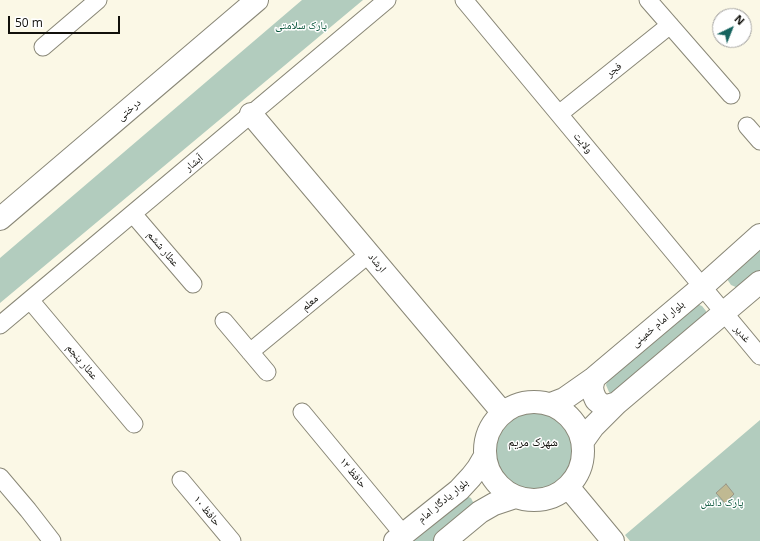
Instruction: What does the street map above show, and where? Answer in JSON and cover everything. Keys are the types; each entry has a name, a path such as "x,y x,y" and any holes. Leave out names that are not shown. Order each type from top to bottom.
{"street":[{"path":"43,47 98,0"},
{"name":"درختی","path":"0,219 257,0"},
{"name":"آبشار","path":"0,325 387,0"},
{"name":"ولایت","path":"464,0 724,313"},
{"path":"648,0 731,95"},
{"name":"فجر","path":"559,114 670,25"},
{"name":"ارشاد","path":"252,114 503,413"},
{"path":"748,126 760,141"},
{"name":"عطار ششم","path":"133,214 193,284"},
{"name":"بلوار امام خمینی","path":"551,404 564,399 594,378 702,287 760,235"},
{"name":"معلم","path":"250,352 369,254"},
{"path":"583,441 593,427 617,403 760,282"},
{"name":"عطار پنجم","path":"30,300 134,424"},
{"name":"غدیر","path":"724,313 760,356"},
{"path":"224,321 267,372"},
{"path":"594,378 592,387 596,400 602,405 607,406 617,403"},
{"path":"534,402 551,404 566,412 577,425 583,441 584,458 579,474 569,488 555,496 540,501 524,500 515,497 505,492 497,484 489,471 485,456 486,440 492,425 503,413 517,404 534,402"},
{"name":"حافظ ۱۲","path":"302,412 399,537"},
{"name":"بلوار یادگار امام","path":"399,537 459,490 478,468 485,456"},
{"path":"0,477 52,541"},
{"name":"حافظ ۱۰","path":"181,480 232,541"},
{"path":"569,488 613,541"},
{"path":"459,490 470,490 477,494 481,503 480,512"},
{"path":"445,541 480,512 498,502 515,497"}],"green space":[{"name":"پارک سلامتی","path":"302,0 363,0 0,303 0,258"},
{"path":"760,245 760,272 738,288 731,285 727,279 727,276"},
{"path":"697,304 702,306 706,311 706,314 611,394 606,385 608,379"},
{"path":"535,413 550,416 562,425 571,437 574,452 571,467 562,479 550,488 535,491 520,488 508,479 499,467 496,452 499,437 508,425 520,416"},
{"name":"پارک دانش","path":"760,420 760,541 630,541 625,535"},
{"path":"462,494 471,498 474,504 438,541 402,541"}],"building":[{"path":"726,484 734,494 725,503 716,493"}],"district":[{"name":"شهرک مریم","path":"533,443"}]}
